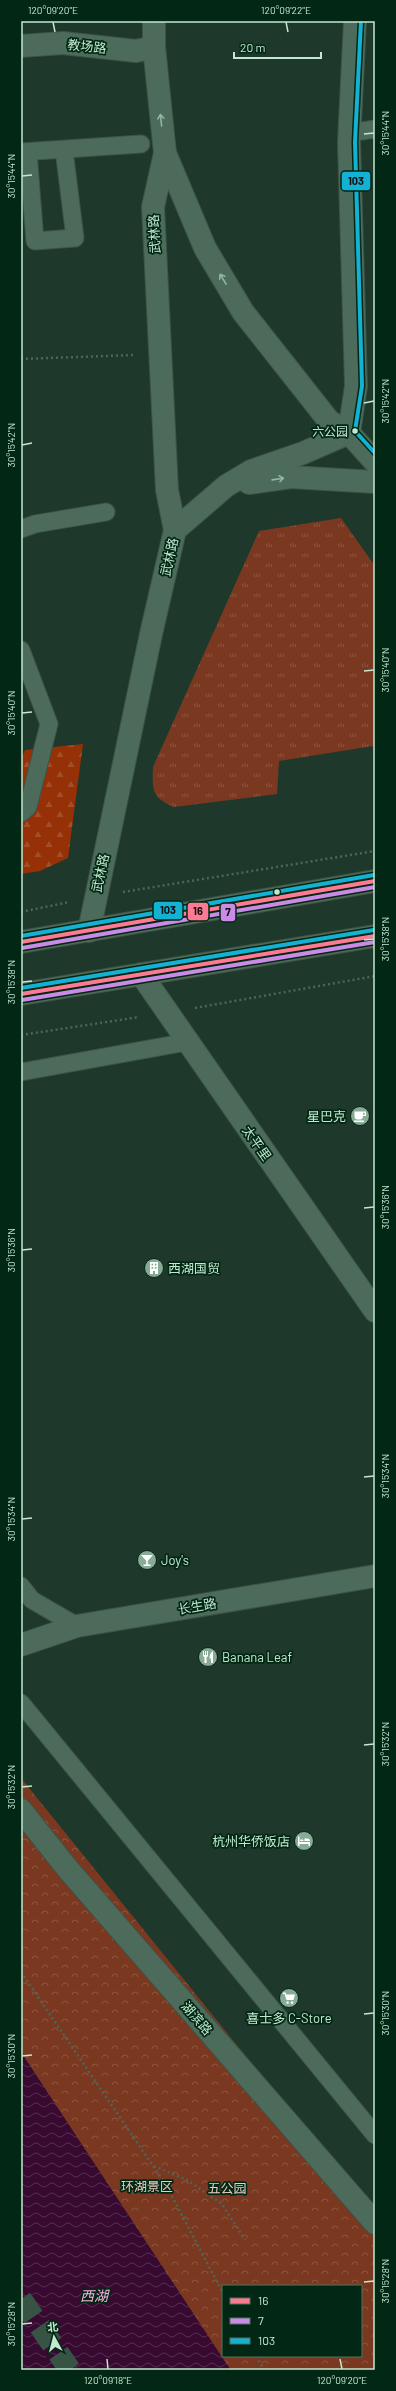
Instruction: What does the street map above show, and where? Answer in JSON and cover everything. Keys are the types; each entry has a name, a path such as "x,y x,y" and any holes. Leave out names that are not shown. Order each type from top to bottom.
{"main road":[{"path":"21,942 375,881"},
{"path":"21,994 375,936"}],"street":[{"name":"武林路","path":"154,21 154,47 165,153 205,248 243,312 329,421 349,433 375,462"},
{"path":"176,530 226,486 251,471 303,454 349,433 356,386 355,307 350,224 349,133 354,21"},
{"name":"教场路","path":"21,46 63,43 136,51 154,47"},
{"name":"武林路","path":"89,931 95,896 151,634 176,530 167,490 153,208 165,153"},
{"path":"226,486 292,477 375,482"},
{"name":"太平里","path":"141,974 375,1311"},
{"name":"长生路","path":"21,1645 77,1626 375,1576"},
{"name":"湖滨路","path":"21,1810 67,1868 375,2223"}],"lane":[{"path":"349,133 375,130"},
{"path":"64,150 75,238 35,241 24,152 141,144"},
{"path":"21,529 35,524 106,512"},
{"path":"21,650 49,724 28,807 21,814"},
{"path":"21,1072 187,1042"},
{"path":"21,1586 32,1600 77,1626"},
{"path":"21,1703 375,2135"}],"path":[{"path":"21,359 160,354"},
{"path":"21,912 95,896 375,851"},
{"path":"21,1035 167,1013 375,976"},
{"path":"21,1972 166,2185 222,2291"},
{"path":"153,2166 187,2180 222,2204 245,2240"},
{"path":"257,2357 264,2370"}],"green space":[{"path":"341,518 375,566 375,753 373,746 279,761 277,794 174,807 167,804 157,796 153,787 153,767 259,531"},
{"path":"83,744 68,858 40,871 21,874 21,759 25,750"},
{"name":"环湖景区","path":"21,1778 375,2216 375,2370 21,2370"}],"water":[{"name":"西湖","path":"21,2052 231,2370 21,2370"}],"tunnel":[{"path":"21,2299 70,2370"}],"transit line":[{"name":"103","path":"361,21 355,142 362,386 355,431 375,453"},
{"name":"103","path":"21,936 374,875"},
{"name":"16","path":"21,942 375,881"},
{"name":"7","path":"22,948 375,887"},
{"name":"103","path":"21,988 374,930"},
{"name":"16","path":"21,994 375,936"},
{"name":"7","path":"22,1000 375,942"}],"place":[{"name":"六公园","path":"355,431"},
{"name":"星巴克","path":"360,1116"},
{"name":"西湖国贸","path":"154,1268"},
{"name":"Joy's","path":"147,1560"},
{"name":"Banana Leaf","path":"208,1657"},
{"name":"杭州华侨饭店","path":"304,1841"},
{"name":"喜士多 C-Store","path":"289,1998"}],"park label":[{"name":"五公园","path":"227,2188"}]}
